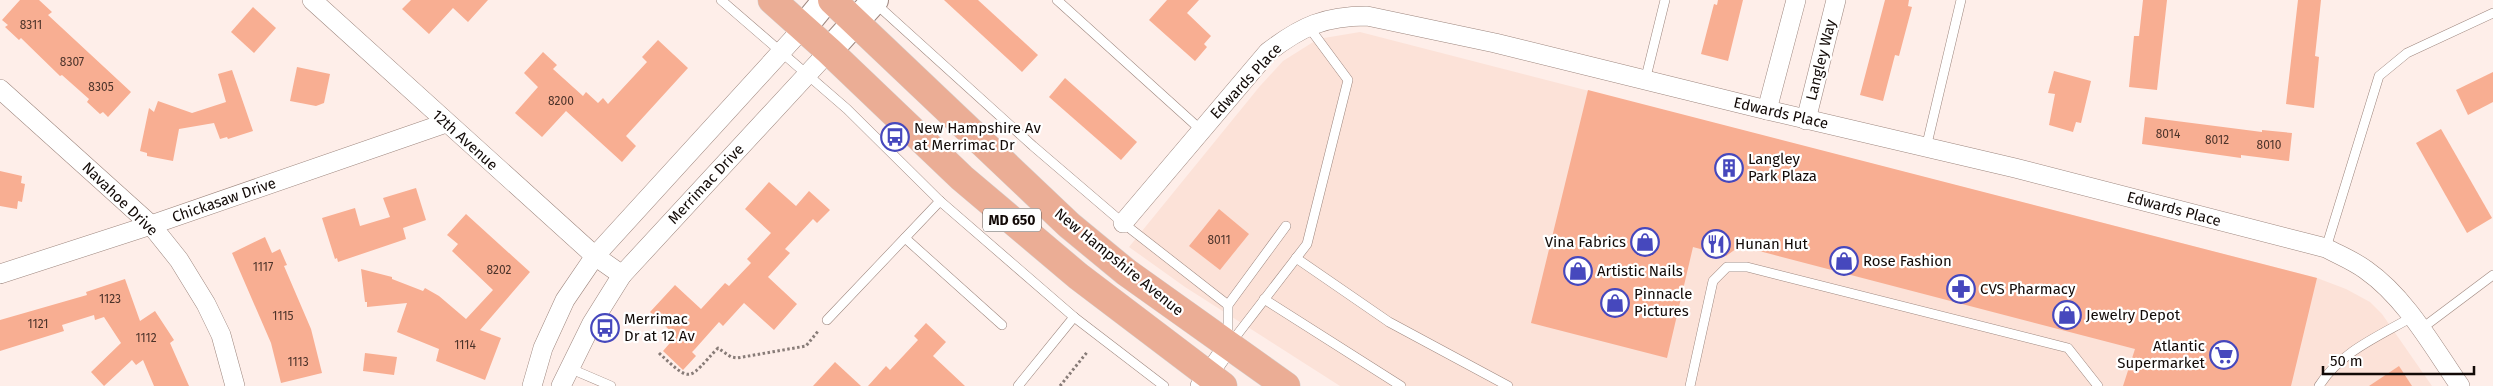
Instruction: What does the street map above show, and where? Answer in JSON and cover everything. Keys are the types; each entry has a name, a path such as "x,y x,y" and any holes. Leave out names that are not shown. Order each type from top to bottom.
{"main road":[{"name":"MD 650","path":"772,0 829,51 962,178 1078,276 1210,382"},
{"name":"New Hampshire Avenue","path":"832,0 1069,225 1126,272 1286,386"}],"street":[{"name":"12th Avenue","path":"312,0 595,256 622,275"},
{"path":"532,386 543,348 565,300 595,256 781,53 826,0"},
{"name":"Merrimac Drive","path":"561,386 592,323 622,275 829,51 873,0"},
{"path":"1767,110 1796,0"},
{"name":"Langley Way","path":"1806,120 1836,0"},
{"name":"Edwards Place","path":"1123,223 1268,52 1289,36 1308,26 1334,17 1367,16 1495,43 2129,197 2326,248 2366,269 2381,282 2416,323 2460,386"},
{"name":"Navahoe Drive","path":"0,89 151,225 179,260 206,304 220,335 235,386"},
{"name":"Chickasaw Drive","path":"0,274 151,225 446,123"},
{"path":"1210,382 1228,346"}],"lane":[{"path":"721,0 848,109 940,201 1074,317 1164,386"},
{"path":"873,0 1033,146 1123,223 1228,304"},
{"path":"1057,0 1202,130"},
{"path":"1645,80 1665,0"},
{"path":"1926,148 1961,0"},
{"path":"2326,248 2379,76 2407,53 2493,13"},
{"path":"1228,346 1306,244 1348,80 1308,26"},
{"path":"827,320 940,201"},
{"path":"1228,346 1228,304 1286,226"},
{"path":"905,238 1002,325"},
{"path":"1296,258 1389,322 1508,386"},
{"path":"1690,386 1713,281 1727,268 1737,267 1747,267 2068,348 2098,386"},
{"path":"2319,386 2327,373 2346,356 2416,323 2493,275"},
{"path":"1264,299 1401,386"},
{"path":"1018,386 1074,317"},
{"path":"569,368 611,386"}],"path":[{"path":"660,353 680,373 687,376 694,374 718,348 731,357 737,358 806,346 827,320"},
{"path":"1060,386 1088,351"}],"shaded area":[{"path":"1360,32 2317,278 2346,289 2370,302 2382,314 2432,386 1340,386 1185,287 1129,247 1260,86 1283,61 1318,39"}],"building":[{"path":"20,0 39,0 52,12 48,15 131,92 108,117 103,112 100,114 87,102 89,99 62,75 60,76 21,38 19,40 5,27 8,25 2,20"},
{"path":"411,0 488,0 468,22 453,8 429,34 402,9"},
{"path":"944,0 978,0 1038,55 1022,72"},
{"path":"1167,0 1199,0 1187,13 1211,36 1204,44 1207,47 1195,61 1149,20"},
{"path":"1718,0 1743,0 1728,61 1701,54 1714,4 1717,5"},
{"path":"1885,0 1909,0 1908,6 1912,7 1899,56 1895,55 1883,101 1860,95"},
{"path":"2143,0 2167,0 2157,90 2129,87 2134,36 2139,36"},
{"path":"2298,0 2321,0 2315,56 2319,57 2314,108 2286,104"},
{"path":"253,7 276,28 254,53 231,32"},
{"path":"658,40 688,68 626,136 636,146 622,162 566,111 542,137 515,113 538,87 524,73 543,52 557,65 553,69 583,96 586,92 598,103 603,98 608,104 647,62 642,57"},
{"path":"297,67 330,74 324,103 316,106 290,101"},
{"path":"232,70 253,131 228,139 227,137 220,139 214,123 179,129 173,161 147,156 147,153 140,151 149,108 154,112 158,101 192,113 226,102 218,74"},
{"path":"2054,71 2091,81 2081,123 2076,122 2073,132 2049,125 2055,94 2048,93"},
{"path":"2493,72 2493,102 2468,115 2456,90"},
{"path":"1065,78 1137,142 1121,160 1049,97"},
{"name":"Langley Park Plaza","path":"1588,90 2317,278 2291,386 2123,386 2135,349 1740,246 1726,256 1693,247 1667,358 1531,323"},
{"path":"2145,117 2262,132 2262,130 2292,133 2289,161 2241,155 2241,158 2142,144"},
{"path":"2441,129 2492,218 2467,233 2416,143"},
{"path":"0,171 22,176 21,183 25,184 22,202 18,201 17,209 0,206"},
{"path":"769,182 796,206 809,191 830,210 817,223 813,219 785,249 790,253 768,277 797,304 774,330 744,303 723,326 719,322 692,352 696,356 683,370 663,351 676,336 650,312 675,285 701,309 725,283 729,286 751,263 747,259 771,233 745,209"},
{"path":"416,188 426,220 403,228 406,239 338,262 337,258 335,259 322,218 355,208 360,226 390,217 383,198"},
{"path":"1219,209 1249,234 1220,270 1189,246"},
{"path":"466,214 530,272 480,330 501,338 485,380 436,361 439,349 397,332 407,303 367,307 361,269 392,277 392,279 423,291 425,288 439,296 466,319 493,290 452,251 458,244 447,235"},
{"path":"265,237 272,253 280,249 287,265 284,266 311,329 322,373 281,383 271,343 232,253"},
{"path":"125,279 140,321 155,311 174,340 170,343 189,386 154,386 143,360 136,365 132,360 104,386 91,372 121,343 104,317 95,320 94,315 62,325 64,331 0,351 0,320 87,295 86,292"},
{"path":"926,323 946,342 933,356 965,386 868,386 886,366 890,370 918,340 914,336"},
{"path":"365,353 397,357 394,375 363,371"},
{"path":"835,362 861,386 813,386"},
{"path":"2399,366 2412,386 2369,386"}],"place":[{"name":"New Hampshire Av at Merrimac Dr","path":"895,137"},
{"name":"Langley Park Plaza","path":"1729,168"},
{"name":"Vina Fabrics","path":"1645,242"},
{"name":"Hunan Hut","path":"1716,244"},
{"name":"Rose Fashion","path":"1844,261"},
{"name":"Artistic Nails","path":"1578,271"},
{"name":"CVS Pharmacy","path":"1961,289"},
{"name":"Pinnacle Pictures","path":"1615,303"},
{"name":"Jewelry Depot","path":"2067,315"},
{"name":"Merrimac Dr at 12 Av","path":"605,328"},
{"name":"Atlantic Supermarket","path":"2224,355"}]}
